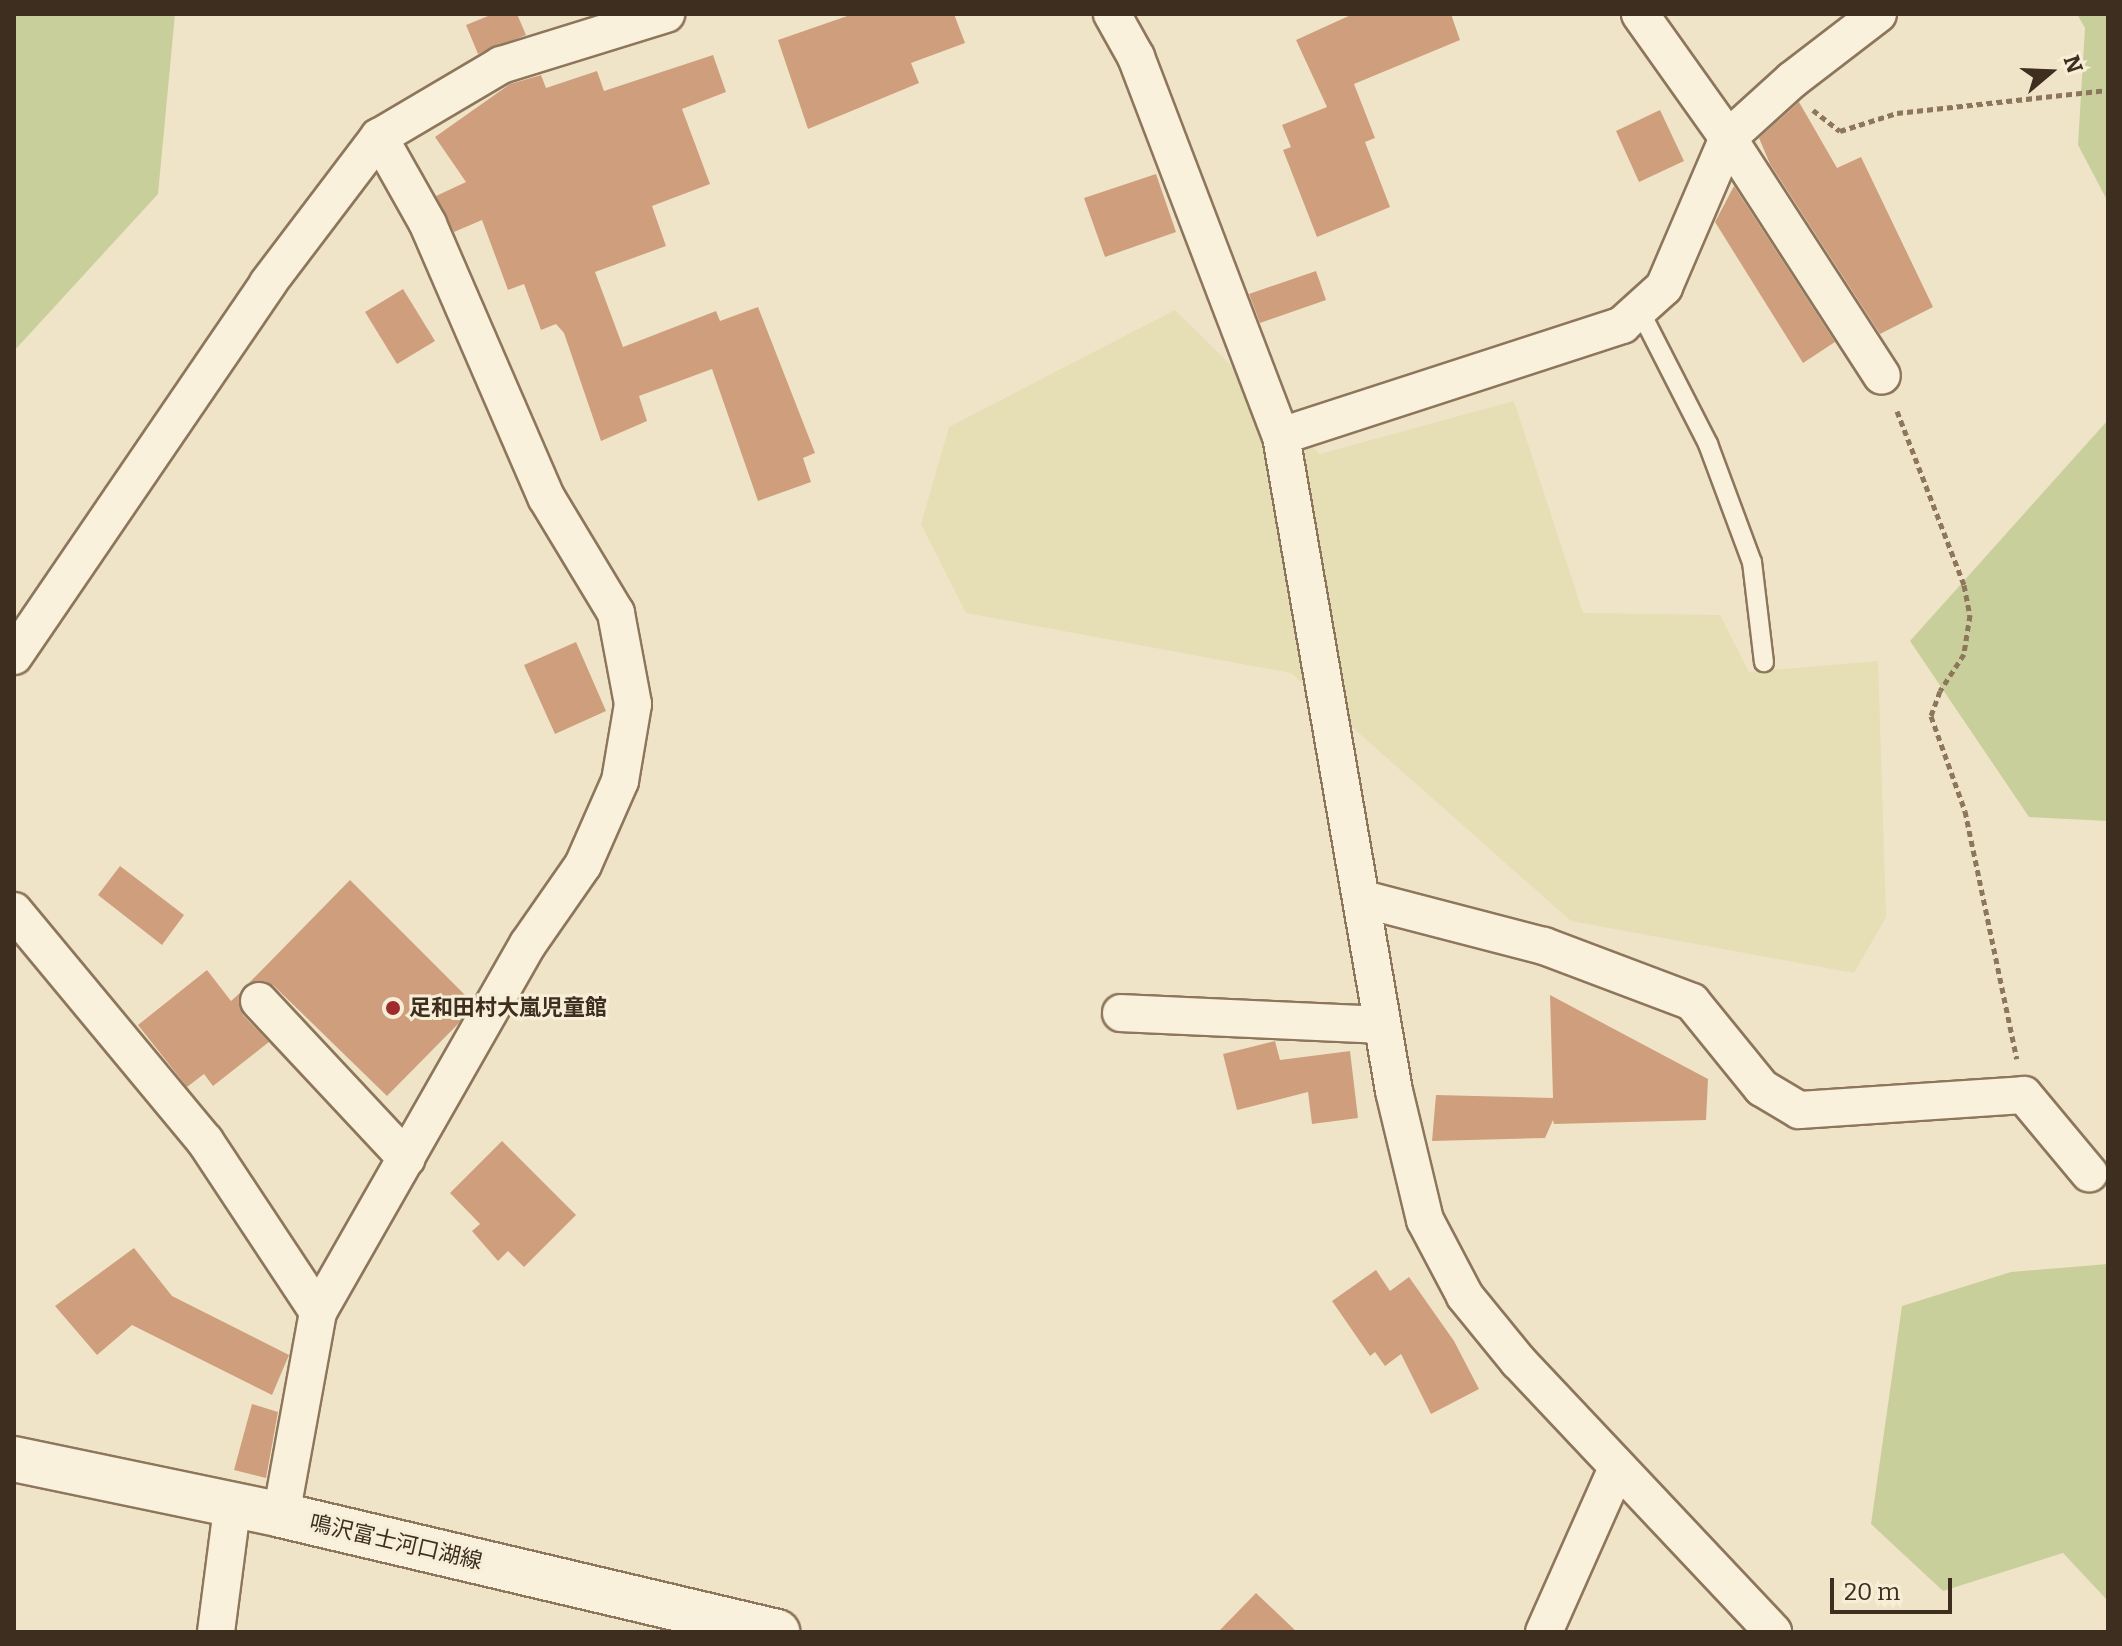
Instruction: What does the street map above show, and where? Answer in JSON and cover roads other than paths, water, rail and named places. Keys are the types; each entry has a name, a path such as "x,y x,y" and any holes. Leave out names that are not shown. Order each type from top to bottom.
{"main road":[{"name":"鳴沢富士河口湖線","path":"14,1459 232,1508 281,1515 777,1632"}],"street":[{"path":"14,656 268,283 379,137 501,65 666,14"},
{"path":"1112,14 1136,57 1281,436 1363,899 1382,1025 1425,1220 1458,1283 1518,1361 1616,1470 1773,1632"},
{"path":"1640,14 1728,138 1882,376"},
{"path":"1281,436 1622,325 1664,287 1728,138 1792,80 1878,14"},
{"path":"281,1515 318,1312 528,944 583,865 620,781 633,704 616,613 546,497 428,224 379,137"},
{"path":"1363,899 1544,946 1692,1002 1762,1088 1799,1110 2024,1095 2089,1173"},
{"path":"14,911 205,1141 318,1312"},
{"path":"259,1001 407,1159"},
{"path":"1121,1013 1382,1025"},
{"path":"1544,1632 1616,1470"},
{"path":"216,1632 232,1508"}],"lane":[{"path":"1639,309 1708,444 1752,562 1764,662"}],"place":[{"name":"足和田村大嵐児童館","path":"393,1008"}]}
